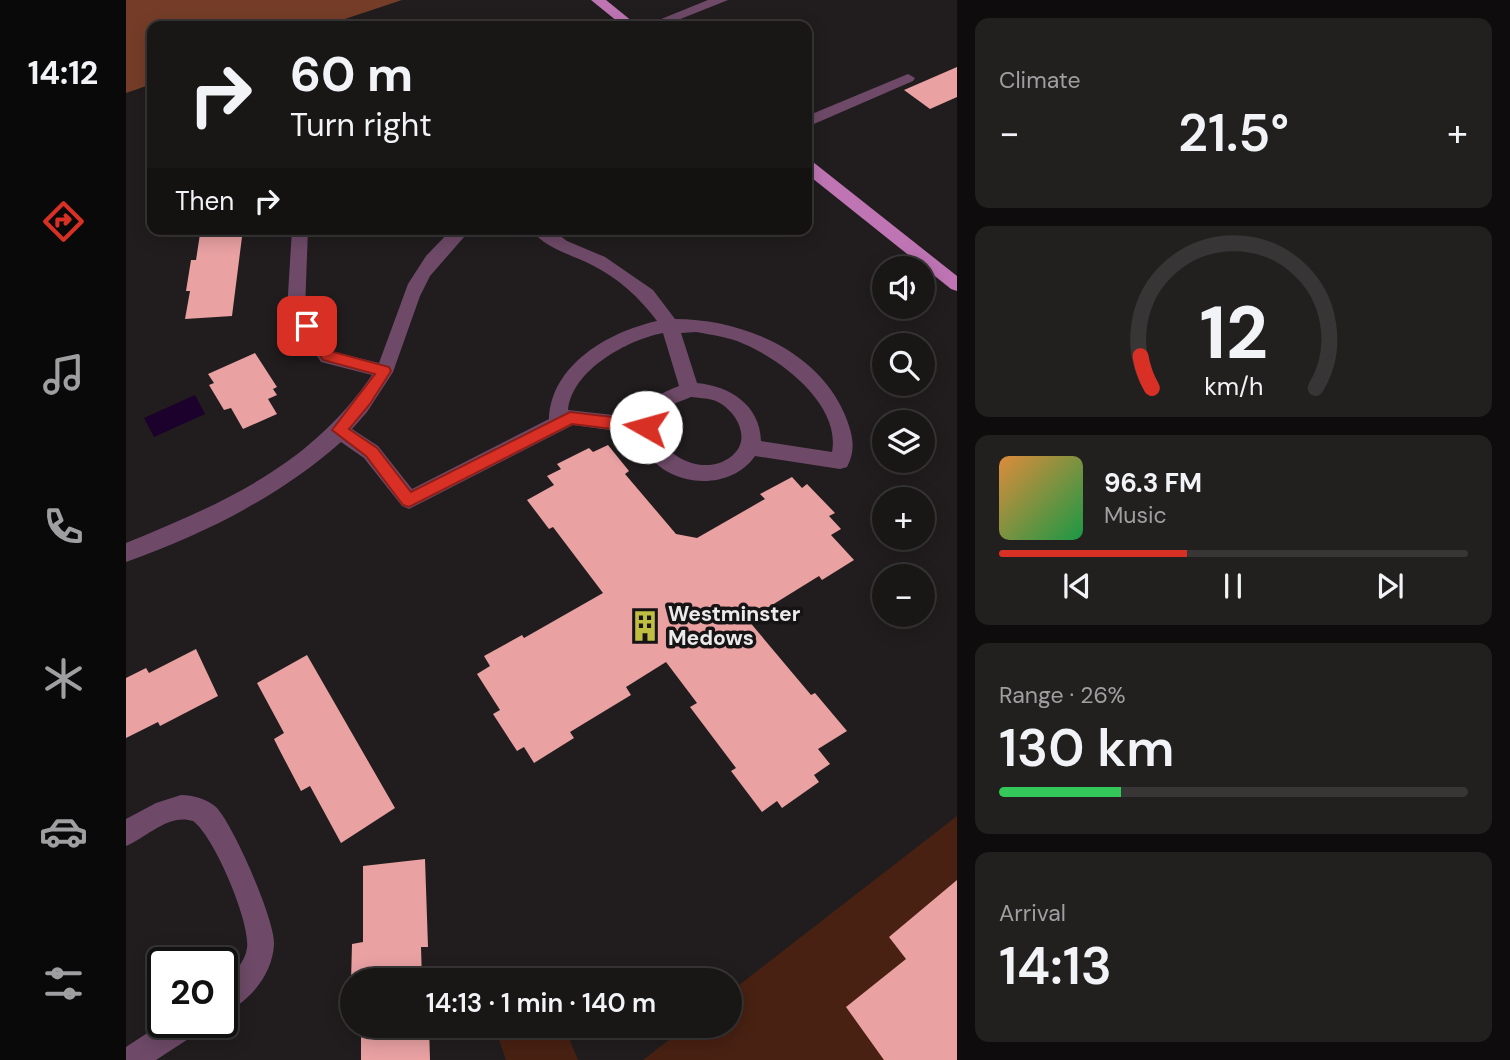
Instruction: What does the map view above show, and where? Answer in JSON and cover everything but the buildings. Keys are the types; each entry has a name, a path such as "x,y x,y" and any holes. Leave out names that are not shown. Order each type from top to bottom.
{"main road":[{"path":"598,0 625,21"},
{"path":"812,170 957,285"}],"street":[{"path":"664,21 714,1"},
{"path":"812,120 908,78"},
{"path":"300,235 296,311 328,356 384,371"},
{"path":"126,553 225,512 255,495 307,460 339,430 365,400 384,371 422,274 458,235"},
{"path":"547,235 561,245 599,261 647,294 670,326 690,390"},
{"path":"558,424 561,397 573,379 597,355 629,337 670,326 713,328 747,338 793,361 827,398 844,437 840,461 751,447"},
{"path":"690,390 724,396 738,406 748,419 753,433 751,447 743,458 732,467 708,473 683,470 668,463 656,453 646,427 650,413 659,402 673,394 690,390"},
{"path":"339,430 371,452 409,500 570,418 646,427"},
{"path":"126,833 173,808 192,807 207,816 217,831 258,922 261,939 258,960 248,978 238,986"},
{"path":"131,1060 165,1038"}],"shaded area":[{"path":"126,0 402,0 339,21 147,21 147,86 126,93"},
{"path":"195,395 205,414 154,437 144,418"},
{"path":"957,816 957,1060 643,1060 671,1038 742,1038 742,983"},
{"path":"498,1038 569,1038 578,1060 506,1060"}],"place":[{"name":"Westminster Medows","path":"645,626"}],"route":[{"path":"307,326 328,356 384,371 365,400 339,430 371,452 409,500 570,418 646,427"}]}
